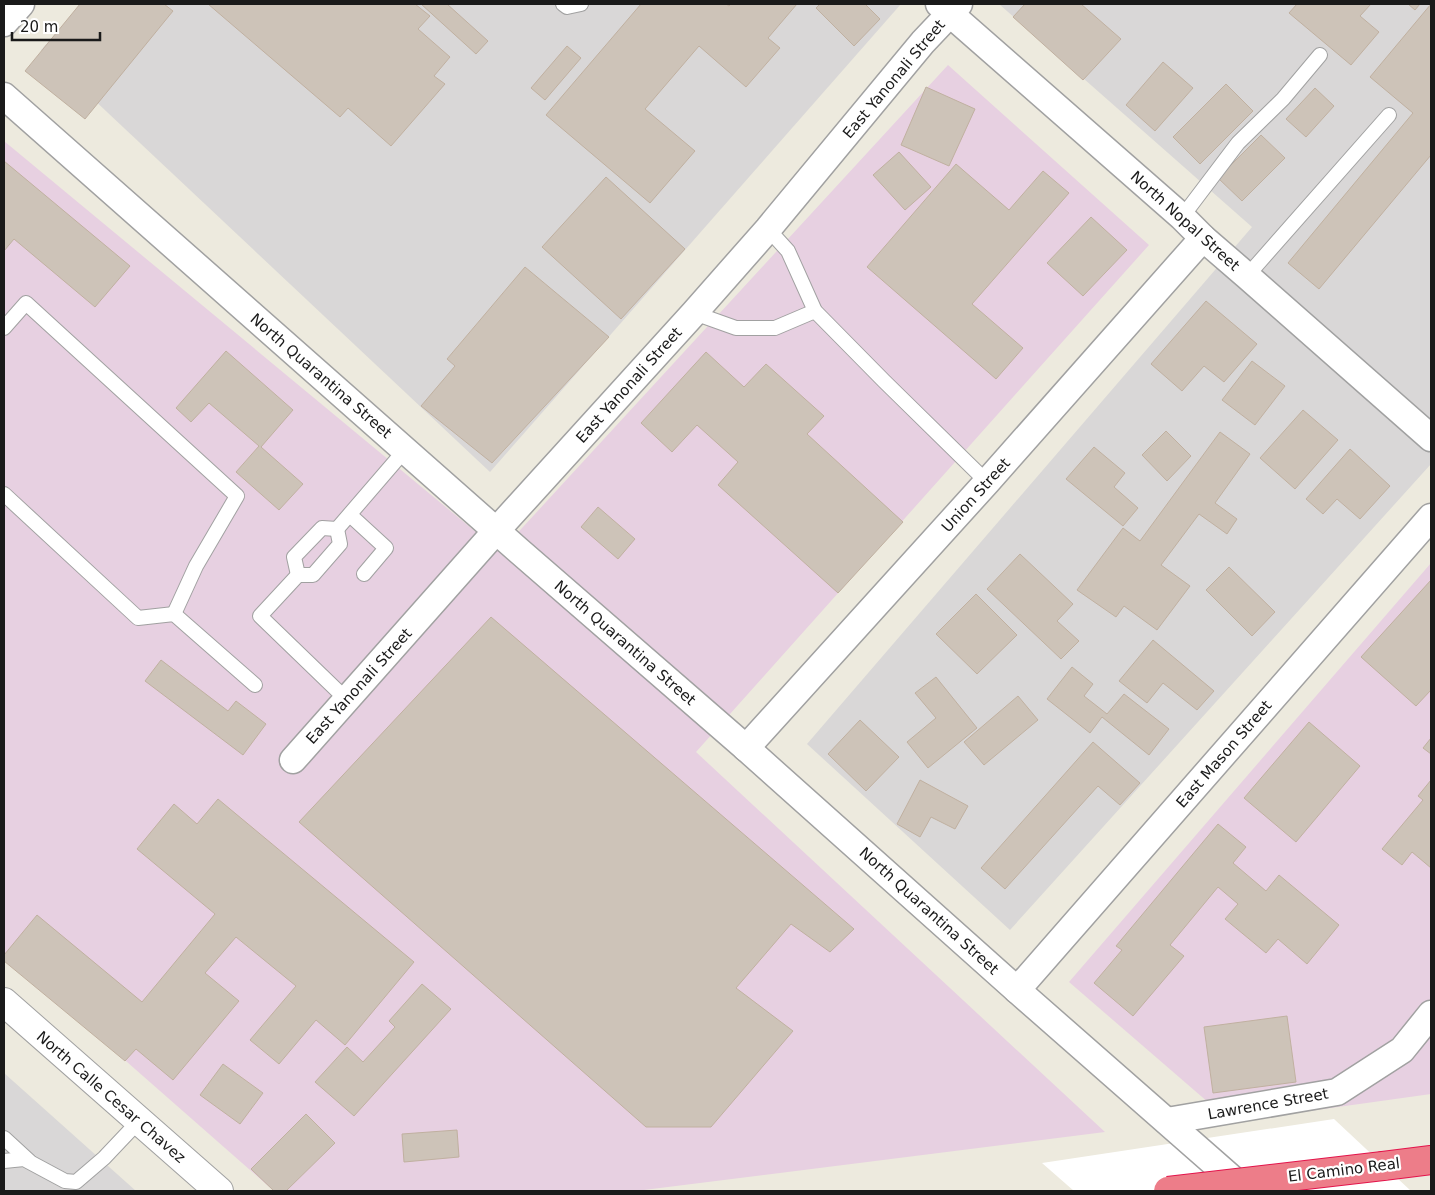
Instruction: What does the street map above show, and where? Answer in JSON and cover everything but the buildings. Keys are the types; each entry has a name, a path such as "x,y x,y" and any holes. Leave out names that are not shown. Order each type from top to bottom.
{"highway":[{"name":"El Camino Real","path":"1168,1191 1431,1160"}],"street":[{"path":"4,23 21,4"},
{"name":"North Nopal Street","path":"949,7 1203,238 1431,438"},
{"name":"East Yanonali Street","path":"293,760 768,229 923,42 949,7"},
{"name":"North Quarantina Street","path":"4,96 496,531 746,748 1246,1191"},
{"name":"Union Street","path":"746,748 987,482 1203,238"},
{"name":"East Mason Street","path":"1017,990 1431,517"},
{"name":"North Calle Cesar Chavez","path":"4,1002 219,1191"},
{"name":"Lawrence Street","path":"1167,1121 1337,1092 1402,1050 1431,1014"}],"lane":[{"path":"563,4 566,7 581,4"},
{"path":"1182,218 1238,143 1283,100 1320,55"},
{"path":"1247,276 1389,115"},
{"path":"768,229 788,251 815,311 987,482"},
{"path":"4,328 26,304 237,496 196,566 174,614"},
{"path":"694,313 736,328 775,328 815,311"},
{"path":"347,700 260,616 298,575 313,575 340,544 338,529 405,450"},
{"path":"4,494 138,618 174,614 255,685"},
{"path":"350,515 386,548 364,574"},
{"path":"298,575 294,558 322,528 338,529"},
{"path":"4,1161 24,1159 65,1181 76,1182 104,1158 139,1121"},
{"path":"4,1138 30,1162"}],"shaded area":[{"path":"82,4 901,4 490,472 41,50"},
{"path":"999,4 1431,4 1431,464 1010,930 807,744 1252,227"},
{"path":"948,65 1149,245 696,752 1105,1132 636,1191 274,1191 4,954 4,141 500,552"},
{"path":"1431,563 1431,1094 1231,1122 1069,982"},
{"path":"4,1073 136,1191 4,1191"}],"pier":[{"path":"1334,1119 1411,1191 1074,1191 1042,1163"}]}
